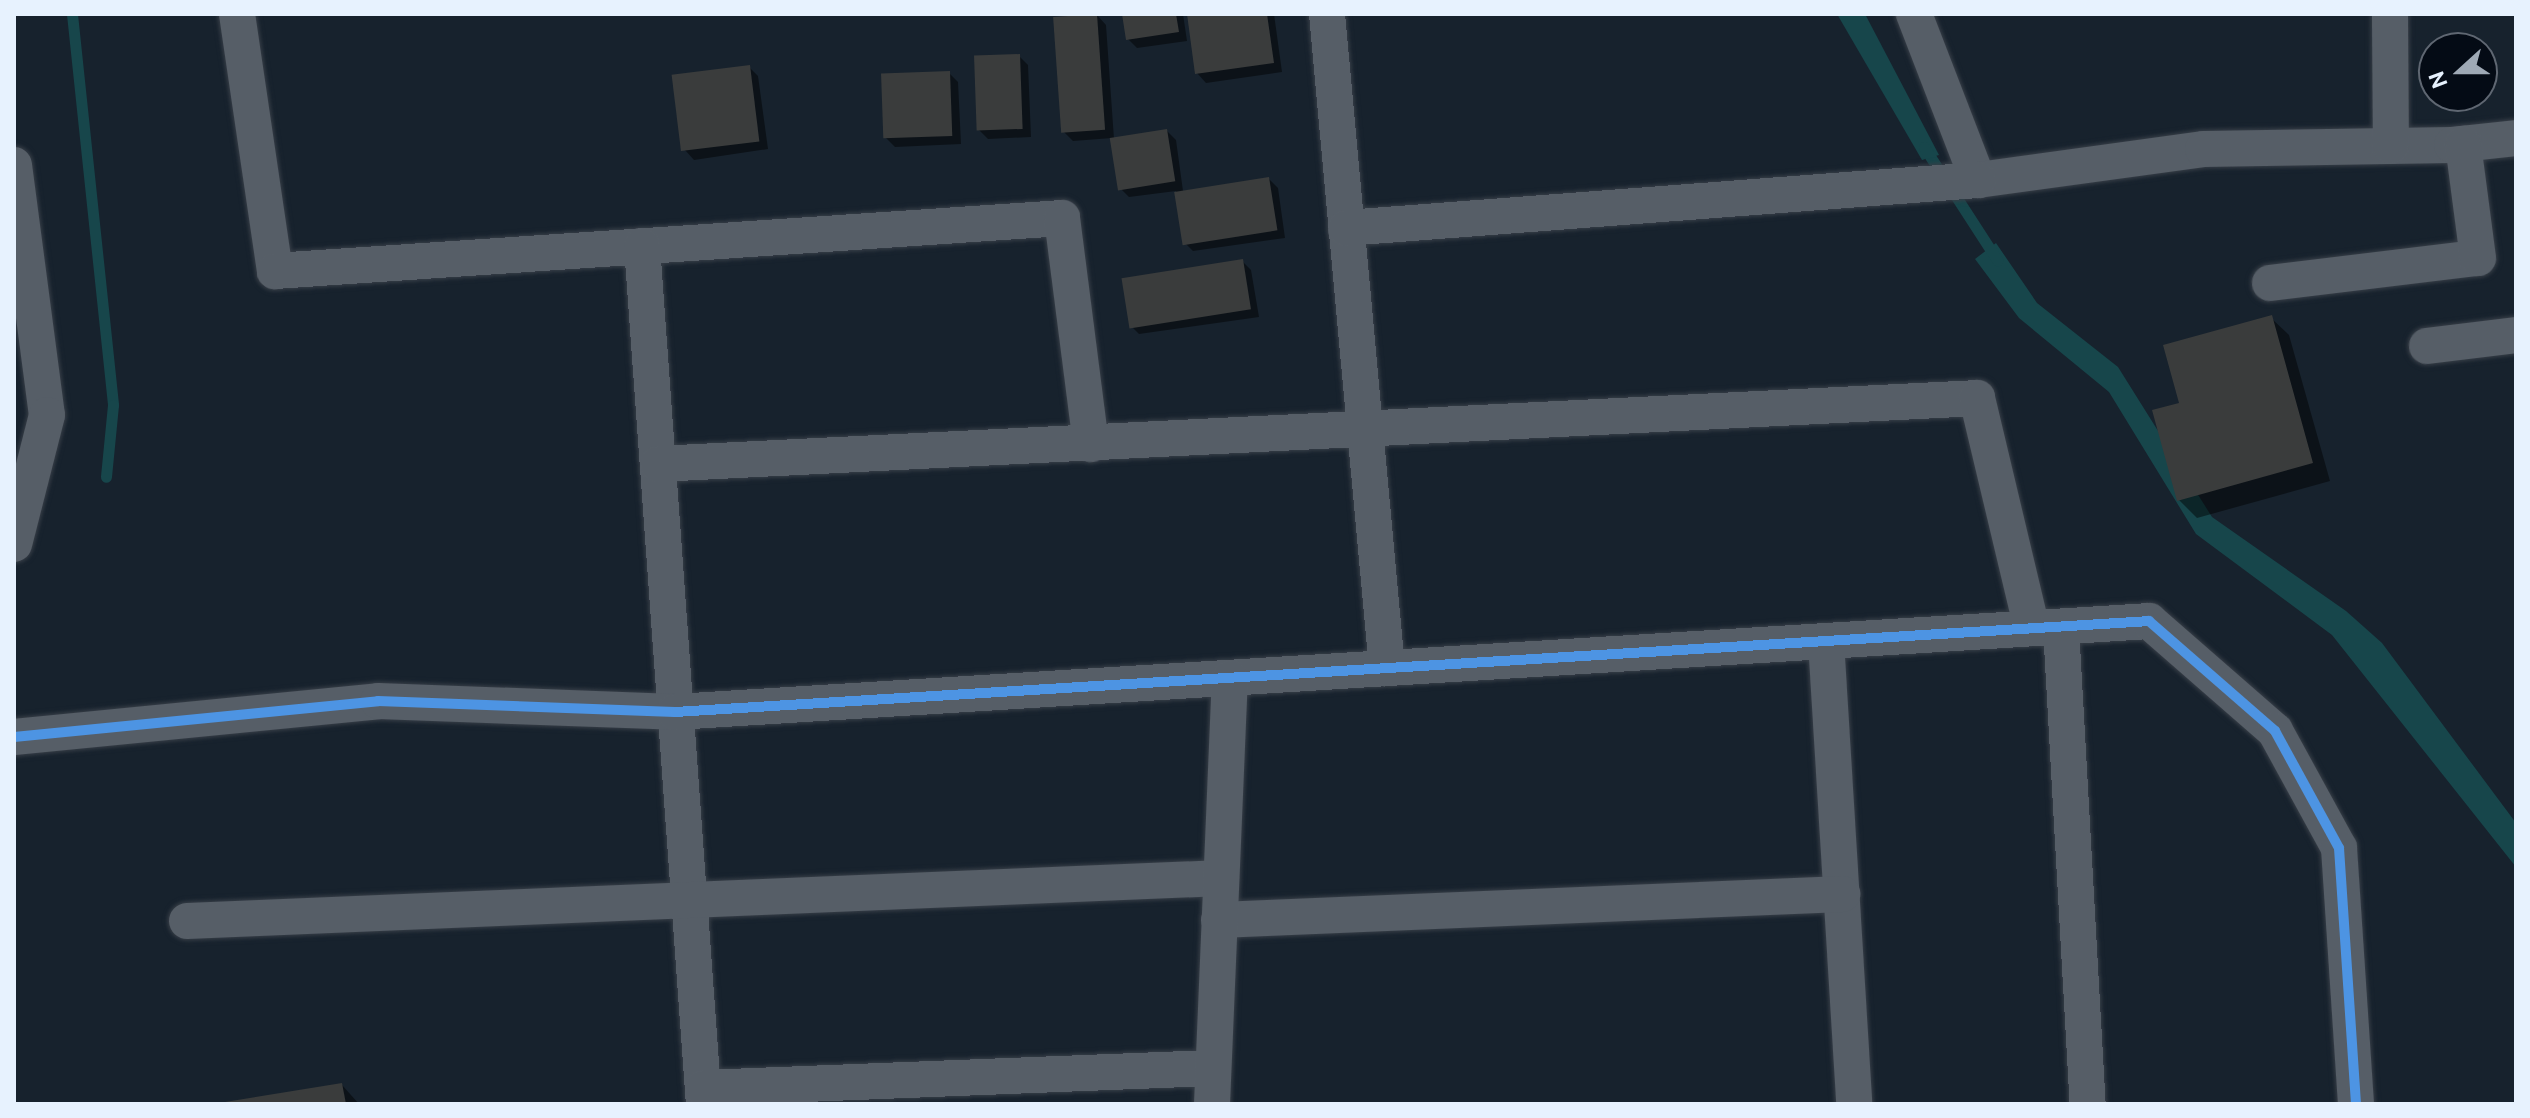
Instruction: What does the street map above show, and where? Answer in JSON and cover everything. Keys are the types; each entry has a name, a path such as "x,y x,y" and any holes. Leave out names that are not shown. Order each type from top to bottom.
{"street":[{"path":"237,14 275,271 1062,218 1091,444"},
{"path":"1327,14 1387,668"},
{"path":"1914,14 1978,180"},
{"path":"2390,14 2391,146"},
{"path":"1346,228 1978,180 2203,149 2463,144 2516,138"},
{"path":"2270,283 2478,258 2463,144"},
{"path":"14,165 47,415 28,432 14,544"},
{"path":"642,246 704,1096 1212,1068"},
{"path":"2427,346 2516,335"},
{"path":"658,464 1977,398 2046,628 2088,1104"},
{"path":"14,737 378,701 675,712 2149,621 2275,731 2339,848 2356,1104"},
{"path":"1826,641 1854,1104"},
{"path":"1212,1104 1230,678"},
{"path":"187,921 1221,878"},
{"path":"1219,920 1842,894"}],"shaded area":[{"path":"1837,14 1865,14 1939,155 1922,160"},
{"path":"1996,243 2037,303 2118,367 2212,517 2346,611 2382,643 2516,823 2516,867 2332,635 2196,534 2109,392 2019,318 1975,259"}],"building":[{"path":"1097,14 1105,130 1061,133 1053,17"},
{"path":"1122,14 1176,14 1179,32 1126,40"},
{"path":"1187,14 1267,14 1274,63 1195,74"},
{"path":"1020,54 1023,129 977,131 974,56"},
{"path":"750,65 759,141 681,151 672,75"},
{"path":"950,71 952,136 883,138 881,73"},
{"path":"1167,129 1175,181 1118,190 1110,138"},
{"path":"1269,177 1277,230 1183,245 1174,192"},
{"path":"1243,259 1251,309 1129,329 1122,278"},
{"path":"2272,315 2313,463 2177,501 2152,410 2179,403 2163,345"},
{"path":"342,1083 346,1104 225,1104 225,1102"}],"waterway":[{"path":"72,14 113,405 106,477"},
{"path":"1924,147 1997,260"}],"cycle path":[{"path":"14,737 378,701 675,712 2149,621 2275,731 2339,848 2356,1104"}]}
